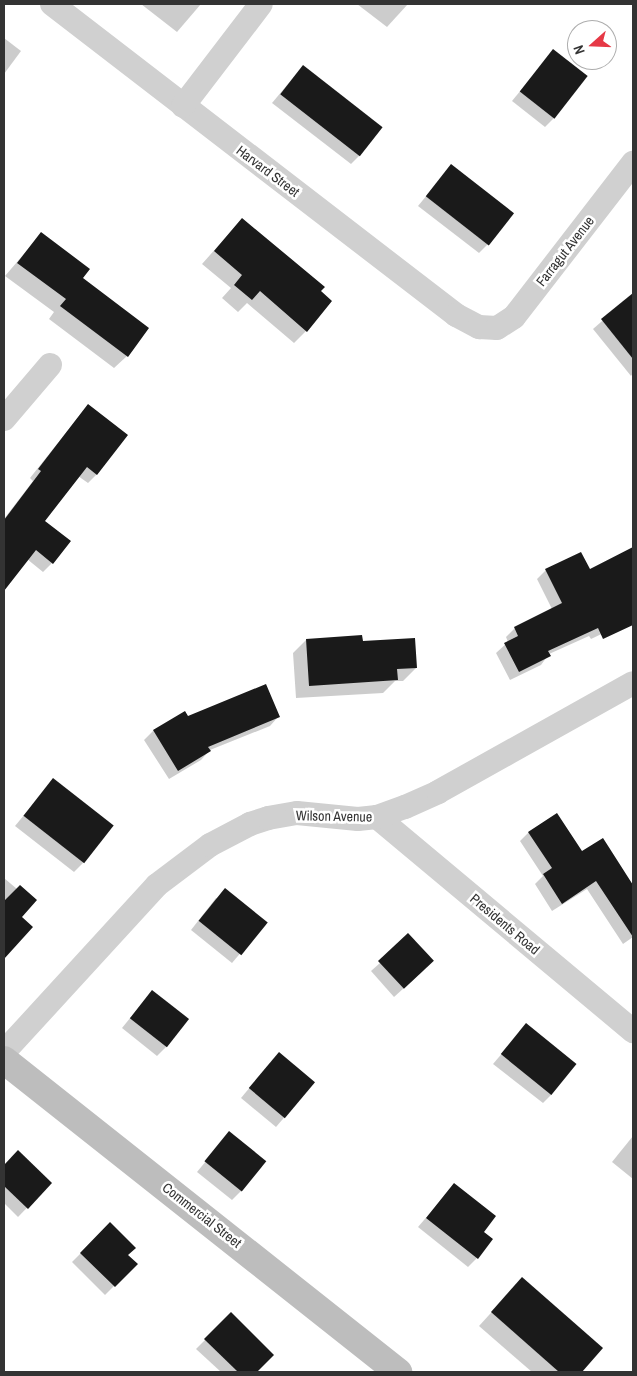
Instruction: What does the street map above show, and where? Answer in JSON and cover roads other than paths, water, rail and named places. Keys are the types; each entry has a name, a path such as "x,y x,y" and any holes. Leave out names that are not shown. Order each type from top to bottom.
{"main road":[{"name":"Commercial Street","path":"4,1060 398,1372"}],"street":[{"name":"Harvard Street","path":"52,4 456,315 478,328 489,329"},
{"path":"183,106 261,4"},
{"name":"Farragut Avenue","path":"489,329 504,325 514,317 633,163"},
{"path":"4,419 50,365"},
{"name":"Wilson Avenue","path":"4,1052 156,885 210,845 250,824 278,816 297,814 358,819 377,817 438,792 633,683"},
{"name":"Presidents Road","path":"377,817 633,1031"}]}
